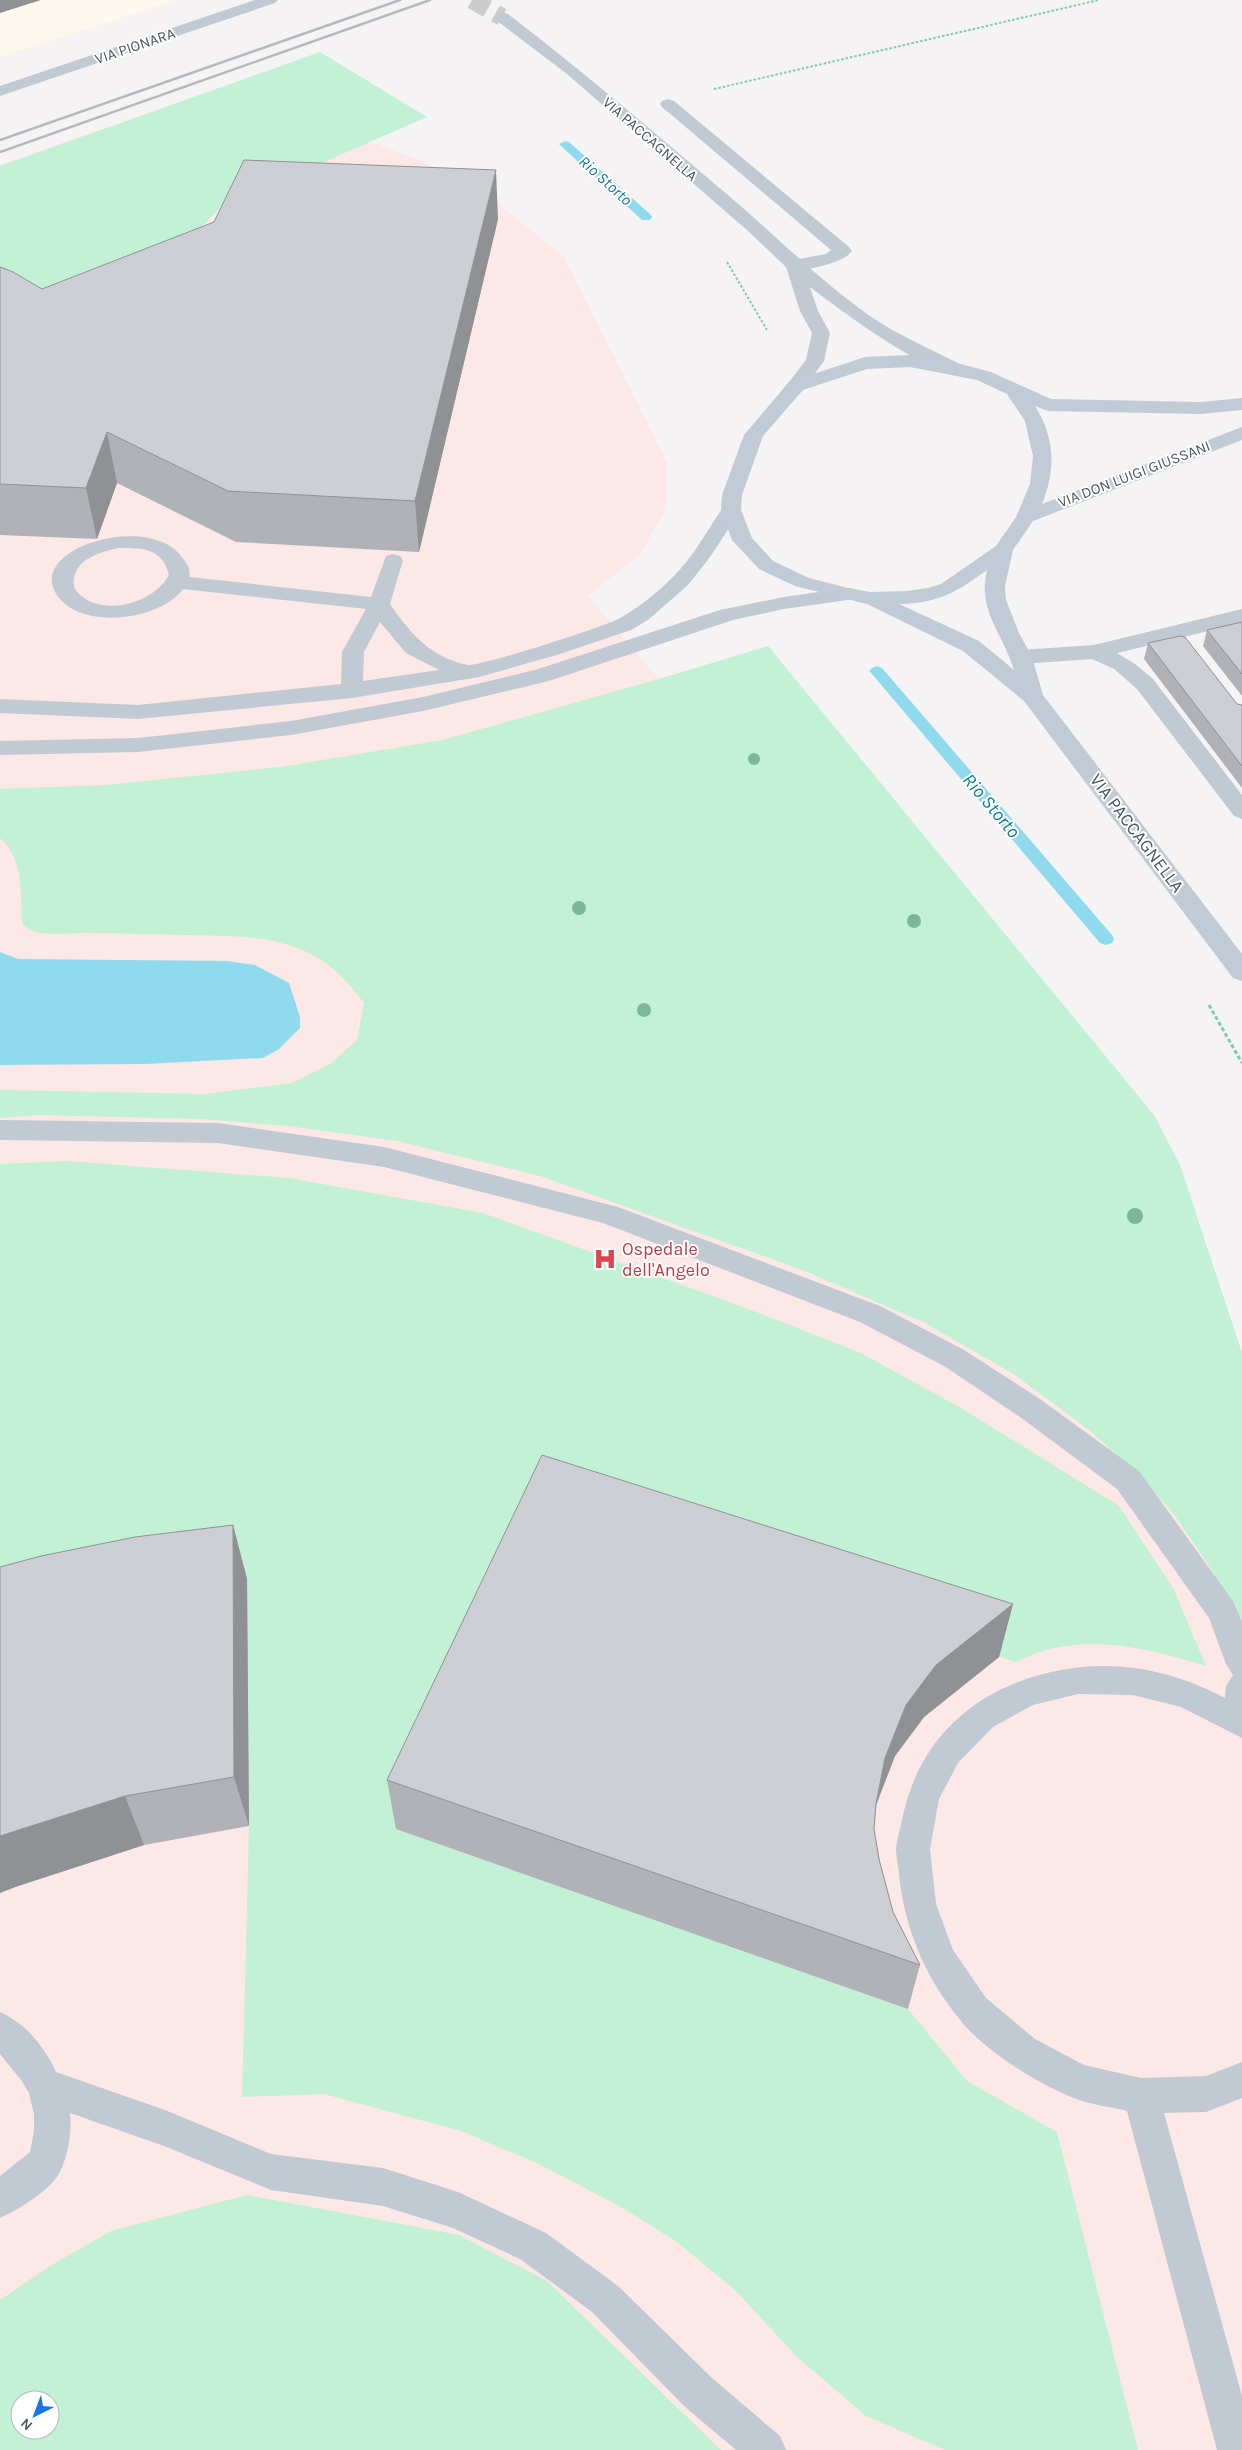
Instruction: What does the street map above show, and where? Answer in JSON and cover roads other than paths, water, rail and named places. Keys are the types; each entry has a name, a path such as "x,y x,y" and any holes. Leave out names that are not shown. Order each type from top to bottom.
{"main road":[{"path":"1014,391 1035,421 1043,456 1040,484 1026,517 1002,550 948,588 931,594 870,598 847,594 802,582 766,565 742,540 730,510 732,495 754,435 796,386 865,363 910,361 953,368 984,376 1048,405 1201,408 1242,404"},
{"name":"VIA DON LUIGI GIUSSANI","path":"1026,517 1242,433"},
{"name":"VIA PACCAGNELLA","path":"1002,550 994,586 995,600 1008,633 1021,658 1032,696"},
{"name":"VIA PACCAGNELLA","path":"870,598 971,646 1032,696 1242,972"}],"street":[{"name":"VIA PIONARA","path":"0,91 270,0"},
{"name":"VIA PACCAGNELLA","path":"502,17 573,71 754,227 794,266 864,320 896,340 953,368"},
{"path":"668,104 843,251 831,258 794,266"},
{"name":"VIA PACCAGNELLA","path":"794,266 809,311 820,333 815,360 796,386"},
{"path":"0,706 138,712 352,691 471,672 569,644 623,625 640,615 681,581 703,553 730,510"},
{"path":"119,542 142,542 159,547 170,553 178,563 180,575 177,582 168,594 152,603 131,610 110,611 92,609 76,602 69,597 62,586 63,574 72,561 86,551 119,542"},
{"path":"352,691 353,652 379,604 393,560"},
{"path":"177,582 379,604 406,643 418,653 438,662 471,672"},
{"path":"0,748 138,745 292,728 423,704 541,676 728,615 847,594"},
{"path":"1021,658 1094,652 1242,616"},
{"path":"1208,625 1225,627 1242,634"},
{"path":"1156,637 1174,640 1190,647"},
{"path":"1094,652 1110,657 1136,674 1242,812"},
{"path":"0,1130 218,1133 384,1157 608,1214 870,1314 954,1358 1030,1408 1128,1480 1222,1611 1242,1664"},
{"path":"1242,1686 1240,1722 1187,1694 1133,1681 1078,1680 1027,1692 982,1717 946,1752 923,1797 912,1849 919,1904 939,1960 974,2010 1022,2052 1080,2082 1141,2096 1206,2094 1242,2080"},
{"path":"0,2030 17,2043 45,2086 53,2113 52,2139 44,2164 0,2198"},
{"path":"45,2086 165,2128 271,2172 384,2187 458,2211 533,2246 604,2299 698,2392 766,2450"},
{"path":"1141,2096 1237,2450"}],"water":[{"path":"0,952 18,959 227,961 255,965 289,983 300,1017 300,1028 279,1049 263,1058 145,1064 0,1065"}],"waterway":[{"name":"Rio Storto","path":"565,144 646,217"},
{"name":"Rio Storto","path":"877,671 1106,939"}],"tunnel":[{"path":"472,0 502,17"}],"railway":[{"path":"0,140 400,0"},
{"path":"0,152 430,0"}],"place":[{"name":"Ospedale dell'Angelo","path":"605,1259"}]}
